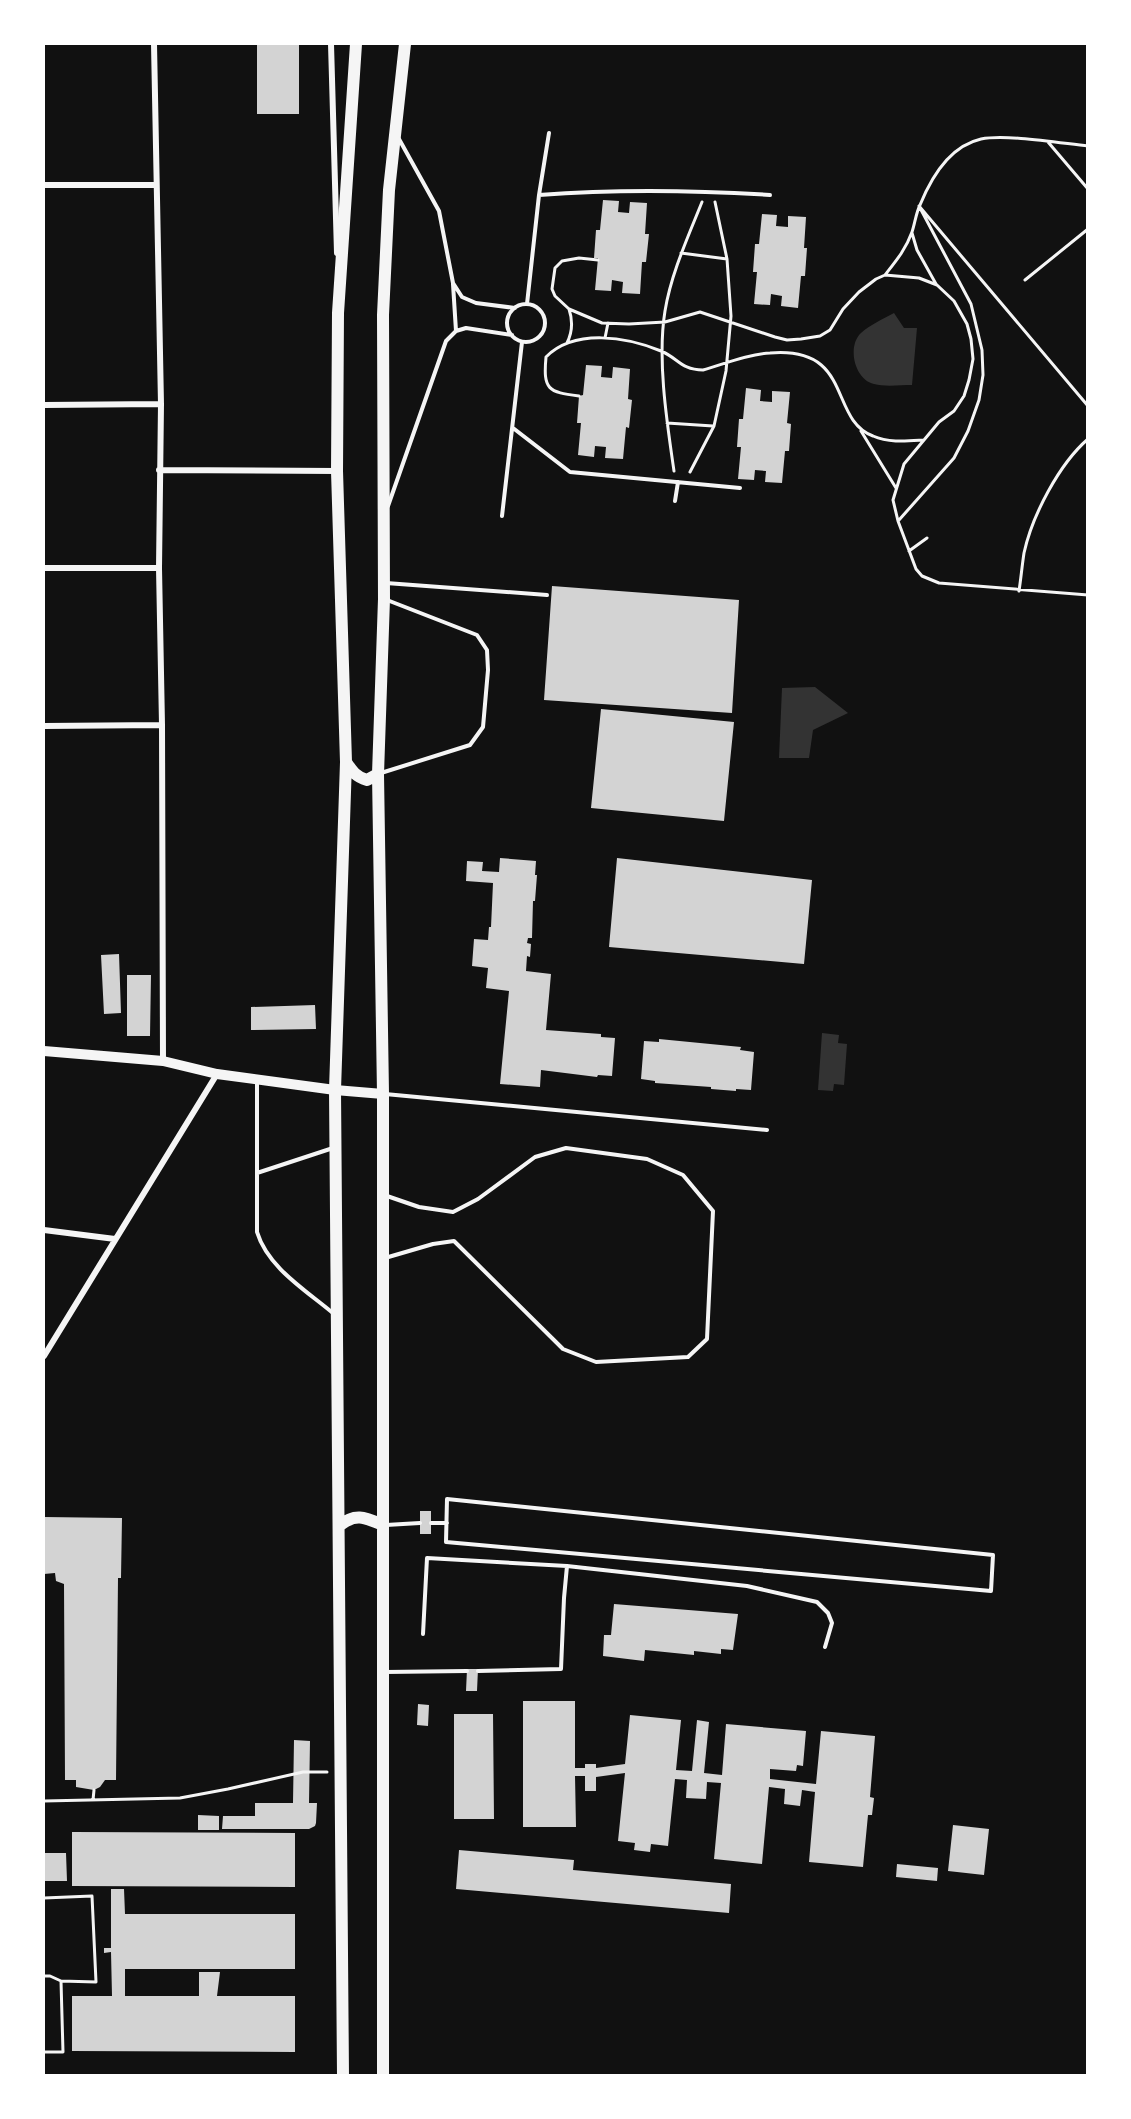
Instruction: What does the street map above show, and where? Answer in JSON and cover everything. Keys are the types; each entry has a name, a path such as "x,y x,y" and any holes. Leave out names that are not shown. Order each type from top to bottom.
{"main road":[{"path":"344,2076 335,1090 346,762 337,471 338,313 358,44"},
{"path":"383,2076 383,1094 378,774 384,599 383,315 389,190 405,44"},
{"path":"346,762 352,772 360,778 367,780 378,774"},
{"path":"44,1051 163,1061 217,1074 383,1094"},
{"path":"339,1526 351,1518 358,1517 382,1525"}],"street":[{"path":"154,44 161,404 159,568 163,1061"},
{"path":"331,44 338,313"},
{"path":"44,185 156,185"},
{"path":"44,405 161,404"},
{"path":"159,470 337,471"},
{"path":"44,568 159,568"},
{"path":"44,726 162,725"},
{"path":"44,1356 217,1074"},
{"path":"44,1230 115,1239"}],"lane":[{"path":"395,131 439,211 453,283 456,331"},
{"path":"527,304 539,195 549,133"},
{"path":"539,195 604,190 713,191 770,195"},
{"path":"384,518 446,341 456,331 466,328 512,335 522,342 535,340 540,336 545,325 542,313 533,305 527,304 515,308 476,303 462,297 453,283"},
{"path":"512,335 508,324 511,312 515,308"},
{"path":"502,516 522,342"},
{"path":"513,428 570,472 740,488"},
{"path":"675,501 677,482"},
{"path":"383,583 547,595"},
{"path":"378,774 470,745 483,727 488,670 487,650 477,635 384,599"},
{"path":"257,1079 257,1232 261,1244 280,1269 337,1317"},
{"path":"383,1094 767,1130"},
{"path":"257,1173 336,1147"},
{"path":"382,1194 418,1207 453,1212 478,1199 535,1157 566,1148 647,1159 683,1175 713,1211 707,1340 688,1358 596,1362 563,1349 454,1241 433,1244 382,1259"},
{"path":"447,1499 993,1555 991,1591 446,1542 447,1523 447,1499"},
{"path":"382,1525 420,1523"},
{"path":"431,1523 447,1523"},
{"path":"423,1634 427,1558 567,1566 747,1586 817,1602 828,1613 832,1623 825,1647"},
{"path":"478,1671 561,1669 567,1566"},
{"path":"384,1672 467,1671"}],"path":[{"path":"598,260 562,261 555,268 552,289 555,296 569,309 602,323 664,322 700,312 787,340 820,336 830,330 843,309 859,292 885,275 903,253 919,206 936,174 949,158 963,147 981,139 1005,138 1088,146"},
{"path":"1048,142 1088,189"},
{"path":"677,482 667,423 663,352 665,311 681,253 706,191"},
{"path":"684,483 714,426 727,363 731,322 727,259 713,191"},
{"path":"919,206 1088,406"},
{"path":"898,521 954,458 968,431 979,400 983,375 982,350 971,304 919,206"},
{"path":"1025,280 1088,229"},
{"path":"912,231 917,250 937,285 954,301 967,324 973,359 964,396 954,411 939,422 904,465 893,500 898,521 916,569 928,580 1019,591 1088,596"},
{"path":"681,253 727,259"},
{"path":"885,275 919,278 937,285"},
{"path":"567,343 572,323 569,309"},
{"path":"605,338 608,323"},
{"path":"579,396 554,391 547,385 544,376 546,357 567,343 605,338 626,341 663,352 684,367 693,370 703,370 769,353 801,355 818,362 831,375 852,419 897,488"},
{"path":"667,423 714,426"},
{"path":"860,429 872,436 889,441 924,440"},
{"path":"1019,591 1025,552 1047,495 1075,450 1088,439"},
{"path":"909,550 927,538"},
{"path":"44,1801 180,1797 303,1772 341,1772"},
{"path":"93,1800 94,1790"},
{"path":"44,1898 92,1896 96,1982 61,1981 44,1976"},
{"path":"44,2052 63,2052 61,1981"}],"shaded area":[{"path":"894,313 904,328 917,328 912,385 874,384 862,376 855,362 854,346 861,333"},
{"path":"815,687 848,713 813,730 809,758 779,758 782,688"},
{"path":"822,1033 839,1035 838,1043 847,1044 844,1085 834,1084 833,1091 818,1090"}],"building":[{"path":"257,44 299,44 299,114 257,114"},
{"path":"603,200 619,201 618,212 629,213 630,202 647,203 645,234 649,234 646,262 642,262 640,294 622,293 623,282 612,280 611,291 595,290 598,258 594,258 596,230 600,230"},
{"path":"762,214 777,215 776,226 788,227 788,216 806,217 805,276 801,276 798,308 781,306 782,296 771,294 770,305 754,304 757,272 753,272 755,244 759,244"},
{"path":"586,365 602,366 601,377 612,378 613,367 630,369 628,399 632,400 629,428 626,427 623,459 605,458 606,447 595,446 594,457 578,455 581,423 577,423 579,396 583,395"},
{"path":"746,388 761,390 760,401 772,402 772,391 790,392 787,423 791,424 789,451 785,451 782,483 765,482 766,471 755,470 754,480 738,479 741,447 737,447 739,419 743,419"},
{"path":"552,586 739,600 732,713 544,700"},
{"path":"601,709 734,722 724,821 591,808"},
{"path":"500,858 536,861 532,938 528,938 527,943 531,944 526,971 551,974 546,1030 601,1034 601,1037 615,1038 612,1076 598,1075 597,1077 541,1070 540,1087 500,1084 509,991 486,988 488,968 472,966 474,939 488,940 489,927 491,927 493,883 466,881 467,861 483,862 482,871 499,872"},
{"path":"617,858 812,880 804,964 609,947"},
{"path":"119,954 121,1013 104,1014 101,955"},
{"path":"127,975 151,975 150,1036 127,1036"},
{"path":"315,1005 316,1029 251,1030 251,1007"},
{"path":"659,1039 741,1047 740,1050 754,1052 751,1090 711,1089 711,1087 655,1083 655,1081 641,1079 644,1041 659,1042"},
{"path":"420,1511 431,1511 431,1534 420,1534"},
{"path":"44,1517 122,1518 121,1578 118,1578 116,1780 105,1780 100,1787 94,1790 76,1787 76,1780 65,1780 64,1584 56,1581 55,1573 44,1574"},
{"path":"614,1604 738,1614 733,1650 721,1649 721,1654 694,1651 694,1655 645,1650 644,1661 603,1656 604,1635 611,1635"},
{"path":"467,1669 478,1669 477,1691 466,1691"},
{"path":"523,1701 575,1701 575,1768 585,1768 585,1764 596,1764 596,1768 625,1764 630,1715 681,1720 676,1770 692,1771 697,1720 709,1722 704,1773 722,1775 726,1724 806,1731 803,1766 797,1765 796,1771 770,1769 770,1779 816,1784 821,1731 875,1736 870,1797 874,1798 872,1815 868,1815 863,1867 809,1862 815,1792 802,1790 800,1806 784,1804 785,1789 769,1787 762,1864 714,1859 721,1783 707,1782 706,1799 686,1798 687,1780 675,1779 668,1846 651,1844 650,1852 634,1850 635,1843 618,1841 625,1773 596,1777 596,1791 585,1791 585,1776 575,1776 576,1827 523,1827"},
{"path":"418,1704 429,1705 428,1726 417,1725"},
{"path":"454,1714 493,1714 494,1819 454,1819"},
{"path":"294,1740 310,1741 309,1803 317,1803 315,1826 309,1829 222,1829 223,1816 255,1816 255,1803 293,1803"},
{"path":"198,1815 219,1816 219,1830 198,1830"},
{"path":"953,1825 989,1829 984,1875 948,1871"},
{"path":"72,1832 295,1833 295,1887 72,1886"},
{"path":"459,1850 574,1860 573,1870 731,1884 729,1913 456,1889"},
{"path":"44,1853 66,1853 67,1881 44,1881"},
{"path":"897,1864 938,1868 937,1881 896,1877"},
{"path":"111,1889 124,1889 125,1914 295,1914 295,1969 125,1969 125,1996 199,1996 199,1972 220,1972 217,1996 295,1996 295,2052 72,2051 72,1996 112,1996 111,1952 104,1953 104,1948 111,1948"}]}
